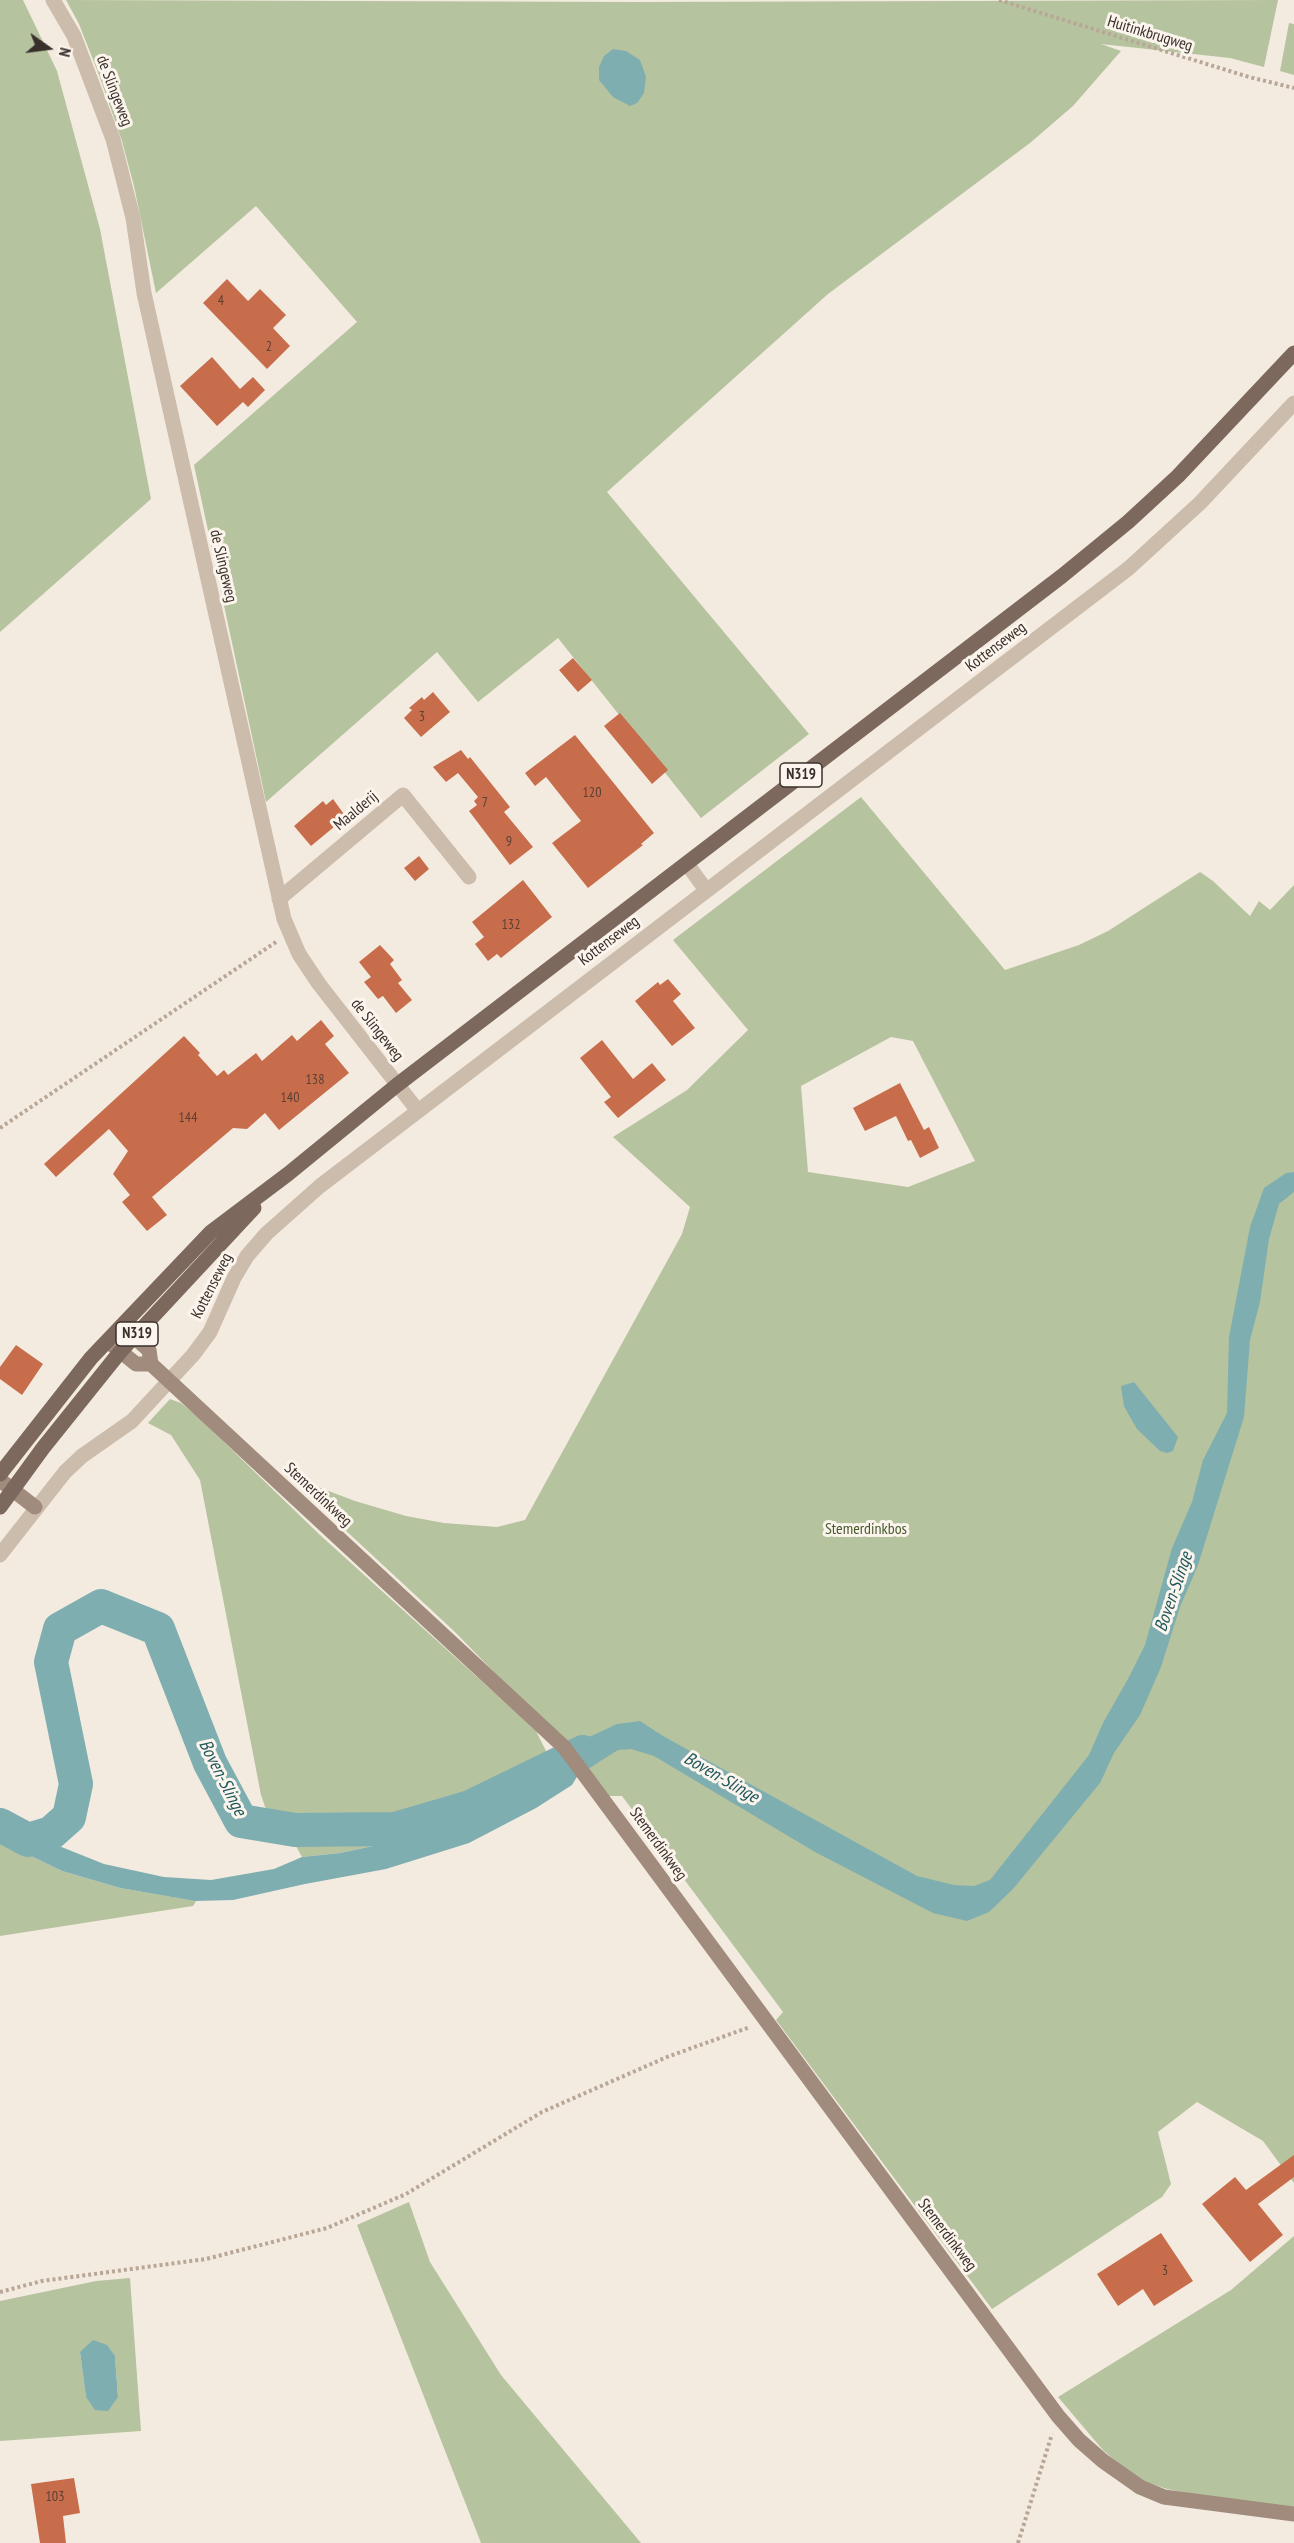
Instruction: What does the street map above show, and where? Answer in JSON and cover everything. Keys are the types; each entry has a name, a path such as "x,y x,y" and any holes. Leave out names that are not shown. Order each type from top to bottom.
{"main road":[{"name":"Kottenseweg","path":"0,1474 107,1341 211,1232 397,1085 1053,583 1128,522 1178,476 1294,353"},
{"name":"Kottenseweg","path":"0,1507 6,1485 55,1432 120,1352 288,1173"}],"street":[{"name":"de Slingeweg","path":"53,0 74,36 112,139 133,218 144,293 279,899 290,934 298,954 319,984 418,1111"},
{"name":"Kottenseweg","path":"0,1555 35,1507 65,1472 82,1455 132,1421 169,1382 210,1332 234,1278 247,1256 267,1233 320,1186 1129,568 1200,503 1294,403"},
{"name":"Maalderij","path":"279,899 403,795 469,877"},
{"path":"687,864 706,890"},
{"name":"Stemerdinkweg","path":"122,1325 149,1350 151,1365 564,1747 1058,2416 1103,2461 1140,2487 1164,2497 1294,2514"},
{"name":"Stemerdinkweg","path":"107,1341 136,1364 151,1365"},
{"path":"6,1485 35,1507"}],"path":[{"name":"Huitinkbrugweg","path":"999,0 1250,77 1294,88"},
{"path":"0,1128 261,950 290,934"},
{"path":"0,2292 42,2281 206,2259 327,2228 406,2194 542,2112 667,2057 765,2021"},
{"path":"1018,2543 1058,2416"}],"green space":[{"path":"0,0 23,0 57,71 100,229 151,499 0,632"},
{"path":"66,0 636,2 1278,0 1264,67 1230,58 1101,44 1121,51 1073,106 1030,143 828,294 607,492 809,734 701,818 558,638 478,702 437,652 266,802 194,465 357,322 256,206 156,293 134,186 122,141 79,24"},
{"path":"1289,23 1294,24 1294,75 1280,71"},
{"name":"Stemerdinkbos","path":"861,797 1005,970 1079,945 1108,931 1200,872 1213,881 1250,916 1259,901 1270,910 1294,885 1294,2183 1263,2141 1197,2102 1158,2132 1171,2184 1162,2197 992,2309 776,2020 783,2012 622,1796 604,1796 587,1769 600,1760 574,1749 524,1703 455,1632 286,1475 355,1501 406,1516 444,1523 497,1527 525,1520 682,1234 690,1207 613,1137 687,1090 748,1030 673,940","holes":["891,1037 913,1041 975,1161 908,1187 808,1172 801,1086"]},
{"path":"170,1399 181,1403 199,1418 320,1535 518,1714 536,1731 548,1755 553,1751 559,1760 500,1801 456,1823 415,1837 340,1853 302,1857 283,1823 270,1821 261,1795 200,1480 171,1435 148,1423"},
{"path":"0,1841 62,1871 120,1888 196,1901 193,1906 0,1936"},
{"path":"409,2202 430,2262 501,2375 641,2543 481,2543 357,2225"},
{"path":"1294,2236 1294,2507 1216,2499 1167,2489 1143,2481 1122,2467 1102,2449 1058,2397 1231,2290"},
{"path":"130,2278 141,2431 0,2441 0,2301 96,2281","holes":["80,2352 115,2356 118,2397 86,2397"]}],"water":[{"path":"613,49 626,51 640,60 646,77 644,93 637,103 630,106 613,97 599,80 599,67 604,56"},
{"path":"1294,1172 1294,1192 1279,1204 1269,1239 1260,1302 1250,1340 1244,1417 1198,1565 1180,1607 1161,1667 1140,1715 1114,1753 1100,1783 1013,1889 989,1912 967,1921 933,1913 815,1852 654,1756 631,1749 618,1750 578,1775 572,1785 536,1808 469,1843 386,1869 233,1900 195,1901 120,1888 62,1871 0,1841 0,1814 49,1842 104,1864 164,1877 211,1880 274,1869 302,1857 340,1853 415,1837 456,1823 500,1801 587,1738 617,1724 640,1721 663,1736 917,1876 954,1885 974,1886 990,1880 1089,1755 1103,1723 1145,1645 1172,1548 1192,1502 1203,1460 1227,1413 1229,1337 1250,1227 1264,1188 1286,1173"},
{"path":"1134,1382 1178,1437 1173,1451 1167,1453 1160,1451 1137,1429 1130,1417 1124,1406 1121,1386"},
{"path":"93,2340 107,2345 115,2356 118,2397 108,2411 95,2410 86,2397 80,2352"}],"building":[{"path":"227,279 248,301 260,289 286,315 273,328 290,346 267,369 203,303"},
{"path":"212,357 240,389 253,377 265,390 248,407 243,402 217,426 180,386"},
{"path":"573,658 592,680 578,692 559,670"},
{"path":"433,692 450,712 421,737 404,718 412,710 409,708 422,697 424,700"},
{"path":"620,713 668,770 652,784 604,726"},
{"path":"575,735 654,833 641,844 643,845 588,888 552,843 581,821 546,777 535,786 525,773"},
{"path":"461,750 468,759 470,757 510,807 504,812 533,847 510,865 469,811 477,805 474,801 478,797 458,773 446,782 433,767"},
{"path":"333,799 346,817 311,846 294,826 323,801 326,805"},
{"path":"419,856 429,869 415,881 404,868"},
{"path":"523,880 552,917 501,958 497,954 488,961 475,944 484,937 472,922"},
{"path":"380,945 394,960 390,964 402,980 398,983 412,1000 396,1013 383,996 378,999 364,982 371,977 359,962"},
{"path":"668,979 681,994 673,1001 695,1028 672,1046 635,1001 658,982 660,985"},
{"path":"321,1020 334,1036 325,1044 349,1073 279,1130 265,1113 247,1129 233,1128 152,1197 167,1215 147,1231 122,1202 130,1195 113,1174 128,1151 109,1129 56,1177 44,1164 184,1036 217,1076 224,1070 228,1075 256,1053 262,1061 292,1035 297,1041"},
{"path":"602,1040 633,1079 652,1063 666,1080 618,1118 604,1102 611,1097 580,1058"},
{"path":"900,1083 924,1130 929,1127 939,1148 920,1158 911,1140 908,1141 896,1116 865,1131 853,1108"},
{"path":"16,1345 43,1364 22,1395 0,1379 0,1367"},
{"path":"1294,2155 1294,2177 1258,2204 1283,2235 1250,2262 1202,2204 1235,2177 1246,2190"},
{"path":"1161,2233 1193,2281 1154,2306 1143,2289 1118,2306 1097,2274"},
{"path":"74,2478 80,2513 63,2516 66,2543 40,2543 31,2484"}],"waterway":[{"name":"Boven-Slinge","path":"0,1825 28,1840 51,1833 69,1817 76,1784 51,1662 60,1629 101,1606 158,1629 210,1763 241,1821 295,1830 395,1829 470,1807 583,1752"}]}
